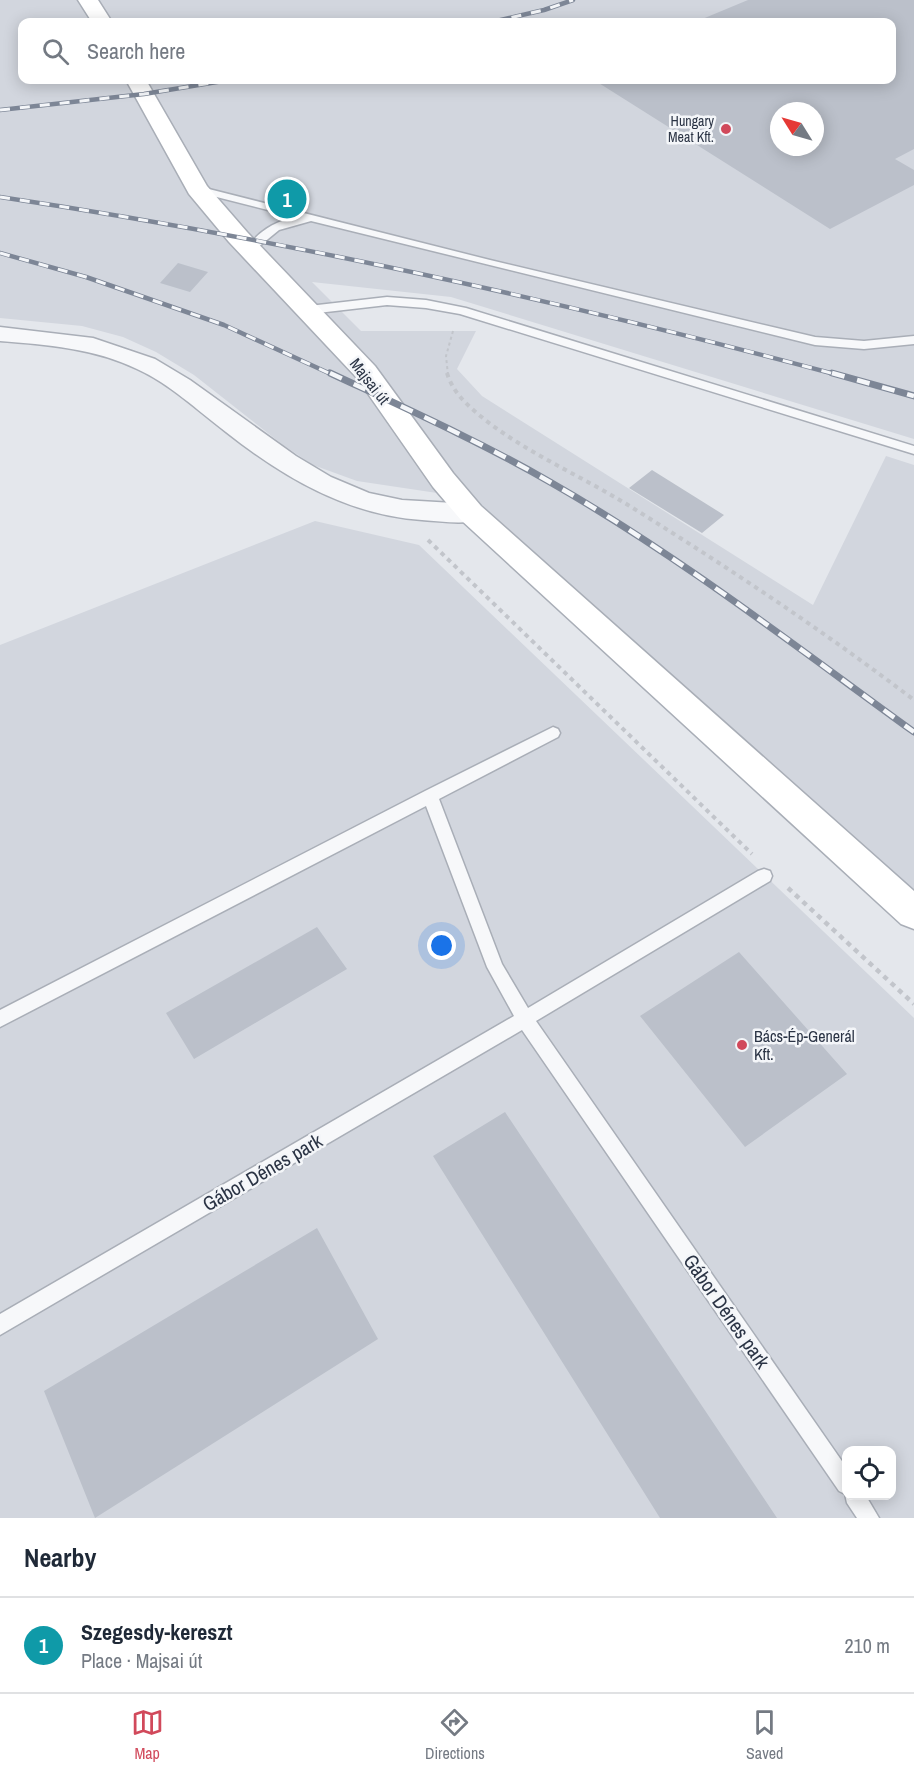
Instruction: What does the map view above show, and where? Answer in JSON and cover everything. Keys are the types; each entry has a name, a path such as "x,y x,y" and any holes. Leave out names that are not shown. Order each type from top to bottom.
{"main road":[{"path":"88,0 99,18"},
{"name":"Majsai út","path":"137,84 197,189 366,372 443,480 471,513 914,913"}],"street":[{"path":"0,334 90,343 147,364 178,383 272,454 309,477 343,494 381,505 414,510 471,513"}],"lane":[{"path":"197,189 815,341 864,345 914,340"},
{"path":"251,250 256,241 268,231 282,224 313,218"},
{"path":"309,310 387,301 426,304 462,311 914,450"},
{"path":"0,1018 553,733"},
{"name":"Gábor Dénes park","path":"430,795 495,967 525,1019 842,1478"},
{"name":"Gábor Dénes park","path":"0,1325 525,1019 764,876"},
{"path":"857,1500 869,1518"}],"path":[{"path":"462,311 452,335 447,355 446,375 458,394 483,419 593,484 787,606 914,700"},
{"path":"414,510 428,541 754,855"},
{"path":"788,887 914,1004"}],"shaded area":[{"path":"0,0 914,0 914,439 451,297 312,282 361,331 476,331 457,369 482,396 813,605 886,456 914,465 914,894 457,486 437,493 357,481 313,465 283,445 194,375 156,352 123,337 82,326 0,318"},
{"path":"315,521 419,545 914,1018 914,1518 0,1518 0,645"}],"building":[{"name":"Hungary Meat Kft.","path":"748,0 914,0 914,149 895,159 914,170 914,185 830,229 600,84 896,84 896,18 705,18"},
{"path":"178,263 208,272 190,292 160,283"},
{"path":"652,470 724,515 702,533 629,488"},
{"path":"317,927 347,969 194,1059 166,1013"},
{"name":"Bács-Ép-Generál Kft.","path":"739,952 847,1074 745,1147 640,1016"},
{"path":"505,1112 777,1518 660,1518 433,1156"},
{"path":"317,1228 378,1339 95,1518 44,1391"}],"railway":[{"path":"509,18 573,0"},
{"path":"0,110 144,94 205,84"},
{"path":"0,197 211,232 421,274 630,322 838,375"},
{"path":"0,253 86,277 224,325 333,375"},
{"path":"330,373 442,425 598,510 735,602 914,732"},
{"path":"832,373 914,396"}],"place":[{"name":"Hungary Meat Kft.","path":"726,129"},
{"name":"Szegesdy-kereszt","path":"287,199"},
{"name":"Bács-Ép-Generál Kft.","path":"742,1045"}]}
